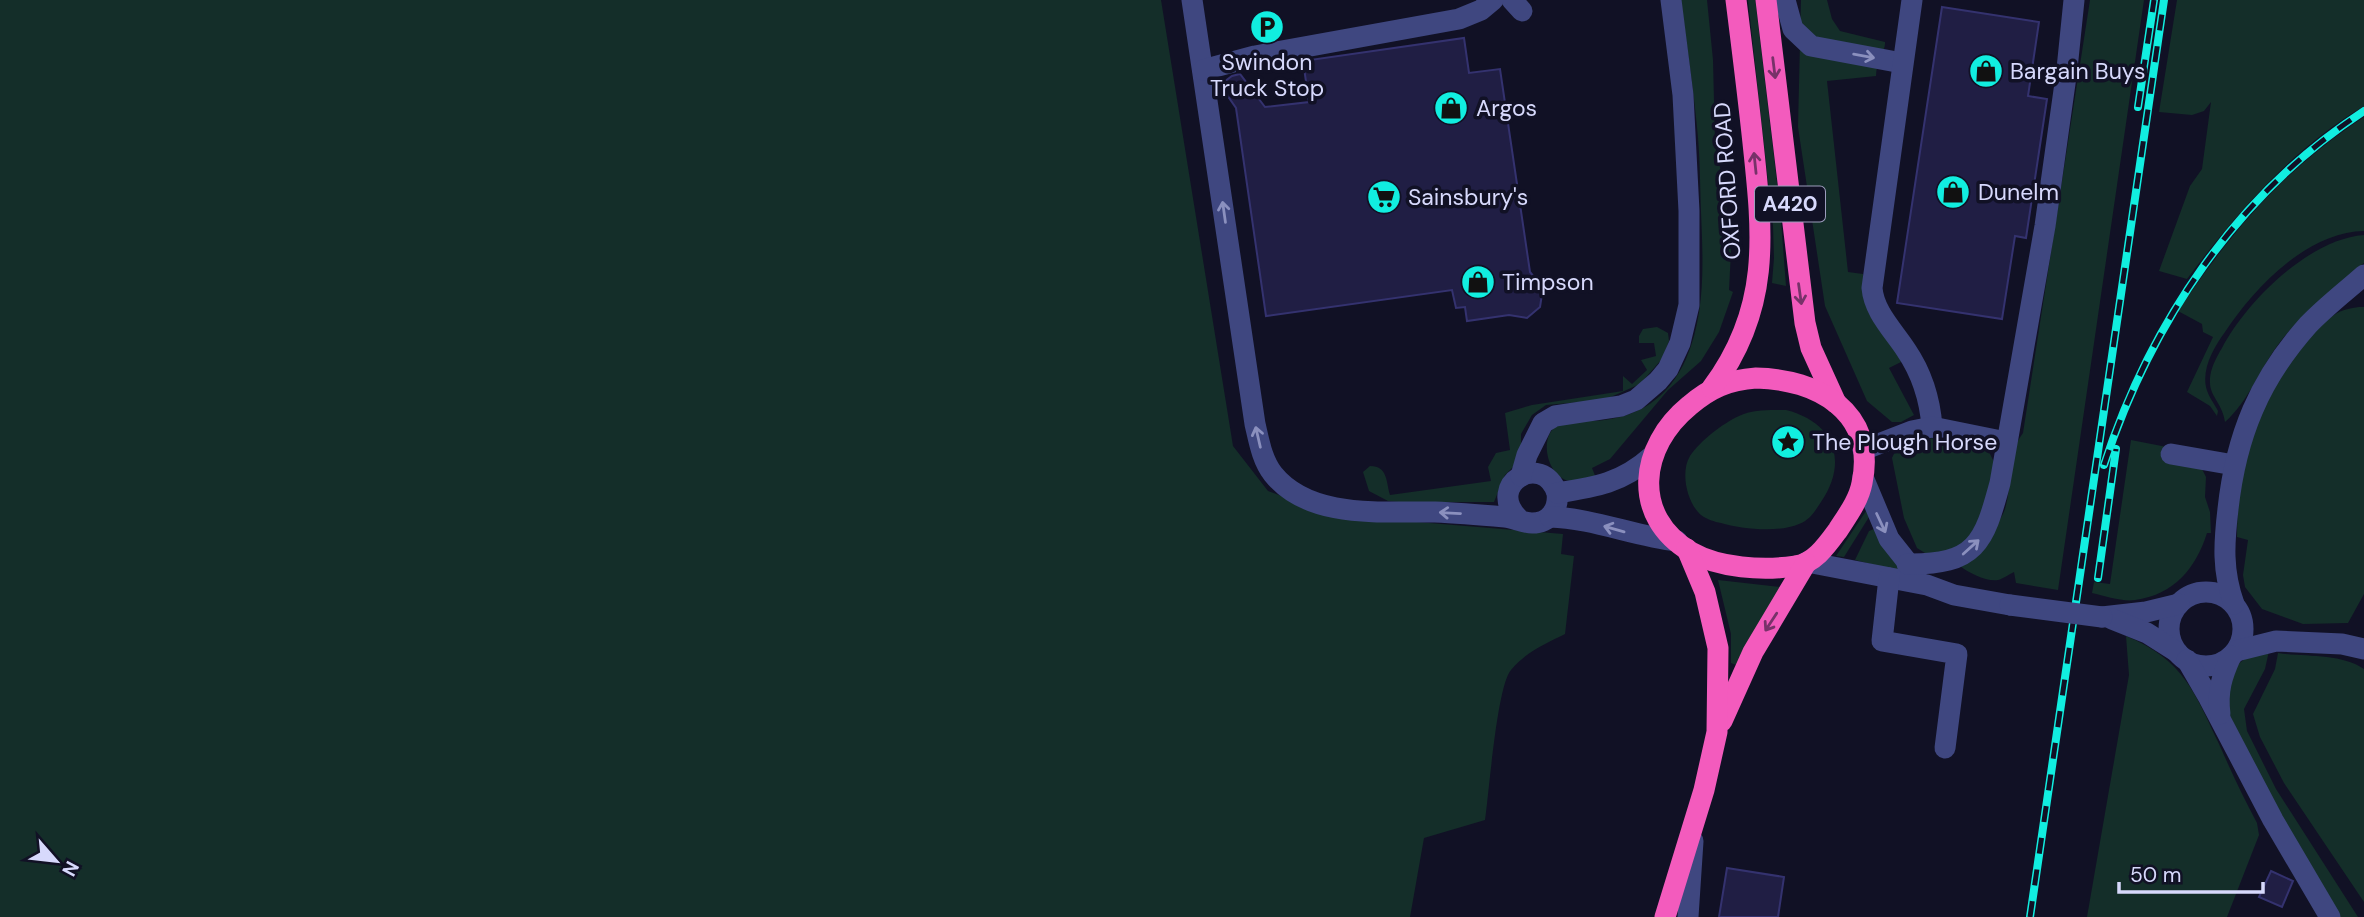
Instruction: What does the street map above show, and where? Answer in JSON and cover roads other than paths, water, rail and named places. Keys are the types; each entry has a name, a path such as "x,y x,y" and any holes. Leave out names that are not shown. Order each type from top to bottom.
{"highway":[{"name":"OXFORD ROAD","path":"1710,390 1728,366 1748,322 1756,289 1762,242 1736,0"},
{"name":"A420","path":"1766,0 1805,323 1811,348 1836,403"},
{"name":"A420","path":"1665,917 1694,825 1717,732 1753,652 1807,563 1822,550 1843,521 1857,497 1863,477 1863,450 1851,419 1836,403 1806,385 1771,379 1730,381 1710,390 1662,433 1652,456 1648,480 1651,500 1662,524 1682,545 1705,592 1718,648 1717,732"},
{"path":"1682,545 1706,559 1746,566 1788,567 1807,563"}],"street":[{"path":"1192,0 1255,424 1261,451 1272,472 1298,496 1341,509 1446,512 1518,519 1530,523 1542,522 1550,517 1557,504 1536,440"},
{"path":"1203,70 1268,53 1459,19 1481,10 1493,0"},
{"path":"1521,476 1527,455 1543,423 1555,416 1621,406 1641,396 1658,382 1668,369 1680,343 1689,305 1689,211 1682,85 1671,0"},
{"path":"1785,0 1793,29 1811,46 1902,63"},
{"path":"1912,0 1872,288 1873,299 1879,311 1916,368 1931,410 1932,427"},
{"path":"1908,564 1956,559 1978,542 1991,519 2000,483 2045,226 2074,0"},
{"path":"2221,723 2219,687 2243,633 2226,575 2223,550 2234,465 2246,422 2264,386 2284,355 2310,323 2364,275"},
{"path":"1863,450 1912,431 1932,427 2006,442"},
{"path":"2171,454 2234,465"},
{"path":"1518,519 1512,512 1508,496 1514,481 1521,476 1534,473 1552,485 1588,489 1611,482 1636,469 1652,456"},
{"path":"1863,477 1884,528 1908,564 1927,585"},
{"path":"1550,517 1567,517 1682,545"},
{"path":"2223,550 2210,574 2172,614 2169,631 2330,917"},
{"path":"1807,563 1927,585 1954,595 2106,617 2147,633 2198,665 2221,662 2233,653 2276,640 2342,644 2364,649"},
{"path":"1889,578 1882,641 1957,654 1945,748"},
{"path":"2106,617 2205,592 2218,593 2276,640"},
{"path":"1688,917 1694,825"}],"railway":[{"path":"2138,107 2154,0"},
{"path":"2030,917 2164,0"},
{"path":"2104,465 2123,412 2147,361 2173,312 2204,265 2238,222 2276,181 2318,144 2364,111"},
{"path":"2098,578 2116,449"}],"place":[{"name":"Swindon Truck Stop","path":"1267,27"},
{"name":"Bargain Buys","path":"1986,71"},
{"name":"Argos","path":"1451,108"},
{"name":"Dunelm","path":"1953,192"},
{"name":"Sainsbury's","path":"1384,197"},
{"name":"Timpson","path":"1478,282"},
{"name":"The Plough Horse","path":"1788,442"}]}
